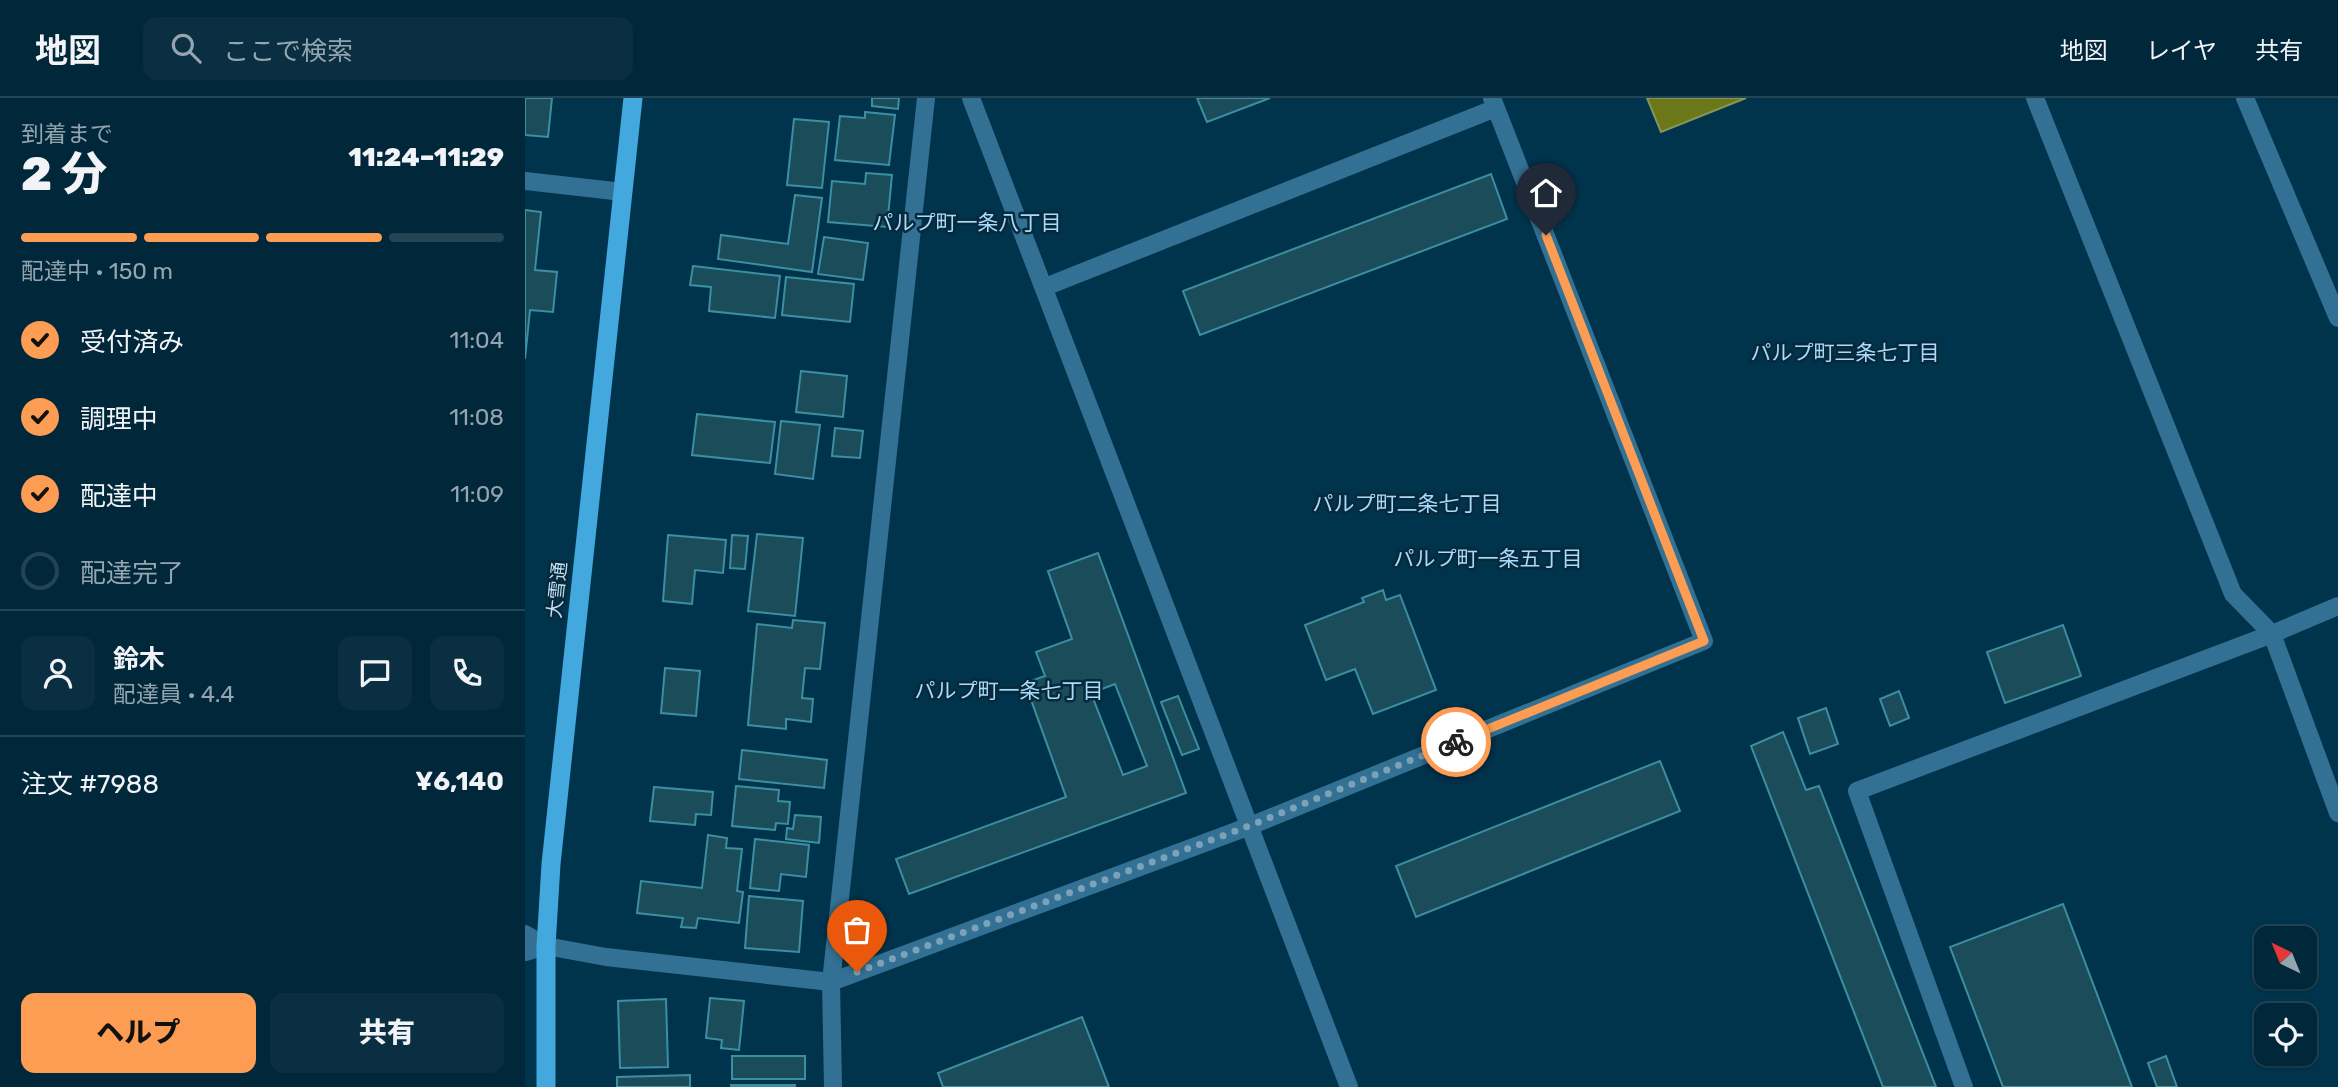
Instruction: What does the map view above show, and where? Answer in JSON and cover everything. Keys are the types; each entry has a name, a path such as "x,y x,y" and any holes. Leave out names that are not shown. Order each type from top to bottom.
{"highway":[{"name":"大雪通","path":"546,1087 546,946 551,864 633,98"}],"street":[{"path":"833,1087 831,982 926,98"},
{"path":"2035,98 2233,594 2272,634 2338,813"},
{"path":"2245,98 2338,318"},
{"path":"977,100 1045,287 1349,1087"},
{"path":"525,934 546,946 606,957 831,982 1249,826 1704,641 1494,103 1045,287"},
{"path":"525,181 623,192"},
{"path":"1964,1087 1857,791 2272,634 2338,606"},
{"path":"525,953 546,946"}],"shaded area":[{"path":"1647,98 1746,98 1661,132"}],"building":[{"path":"525,98 552,98 548,137 525,135"},
{"path":"872,98 899,98 898,109 872,106"},
{"path":"1197,98 1270,98 1207,122"},
{"path":"865,112 895,115 889,165 835,160 840,116 865,118"},
{"path":"794,119 829,122 822,188 787,185"},
{"path":"866,173 892,175 887,227 828,222 832,181 865,184"},
{"path":"1491,174 1507,219 1200,335 1183,291"},
{"path":"795,195 822,198 812,272 718,259 721,235 788,244"},
{"path":"525,210 541,212 535,270 557,272 553,312 530,310 525,359"},
{"path":"824,237 868,243 863,280 818,274"},
{"path":"693,266 780,276 775,318 709,311 711,287 690,285"},
{"path":"786,277 854,284 850,322 782,315"},
{"path":"801,371 847,376 843,417 796,412"},
{"path":"697,414 775,422 770,463 692,455"},
{"path":"781,421 820,425 813,479 775,474"},
{"path":"835,428 863,431 860,458 832,456"},
{"path":"757,534 803,538 795,616 748,611"},
{"path":"668,535 726,540 723,573 695,570 692,604 663,601"},
{"path":"732,535 748,536 745,569 730,568"},
{"path":"1098,553 1186,793 909,894 896,859 1066,797 1025,683 1045,676 1036,652 1072,639 1048,571","holes":["1115,684 1147,766 1123,775 1091,693"]},
{"path":"1383,590 1386,600 1400,595 1436,690 1373,714 1355,669 1326,680 1305,625 1364,602 1362,598"},
{"path":"793,620 825,623 820,669 805,668 802,698 813,699 811,722 786,719 786,729 748,725 757,624 792,628"},
{"path":"2063,625 2081,676 2005,703 1987,652"},
{"path":"665,668 700,671 696,716 661,713"},
{"path":"1899,691 1909,718 1890,726 1880,699"},
{"path":"1178,696 1199,749 1182,755 1161,702"},
{"path":"1826,708 1838,744 1810,754 1798,718"},
{"path":"1783,732 1806,790 1819,786 1936,1087 1883,1087 1751,746"},
{"path":"742,750 827,760 824,788 739,779"},
{"path":"1660,761 1680,811 1416,917 1396,866"},
{"path":"736,786 779,790 778,801 790,802 788,824 776,823 775,830 732,826"},
{"path":"654,787 713,792 711,815 696,814 695,825 650,821"},
{"path":"795,815 821,817 819,843 786,839 787,828 793,829"},
{"path":"708,835 727,838 726,848 742,849 737,891 743,892 739,923 698,918 696,928 681,927 683,918 637,913 641,881 702,888"},
{"path":"755,839 809,845 806,877 781,874 779,891 750,888"},
{"path":"749,896 803,901 799,952 745,948"},
{"path":"2063,904 2132,1087 2003,1087 1950,947"},
{"path":"710,998 744,1001 739,1050 721,1048 722,1040 706,1038"},
{"path":"666,999 668,1067 620,1068 618,1001"},
{"path":"1082,1017 1109,1087 943,1087 938,1073"},
{"path":"732,1056 805,1056 805,1079 732,1079"},
{"path":"2166,1056 2177,1087 2157,1087 2148,1063"},
{"path":"690,1075 690,1087 617,1087 617,1077"},
{"path":"795,1085 795,1087 731,1087"}],"way so far":[{"path":"857,972 1249,826 1456,742"}],"district":[{"name":"パルプ町一条八丁目","path":"967,222"},
{"name":"パルプ町三条七丁目","path":"1845,352"},
{"name":"パルプ町二条七丁目","path":"1407,503"},
{"name":"パルプ町一条五丁目","path":"1488,558"},
{"name":"パルプ町一条七丁目","path":"1009,690"}],"route":[{"path":"1456,742 1704,641 1546,235"}]}
